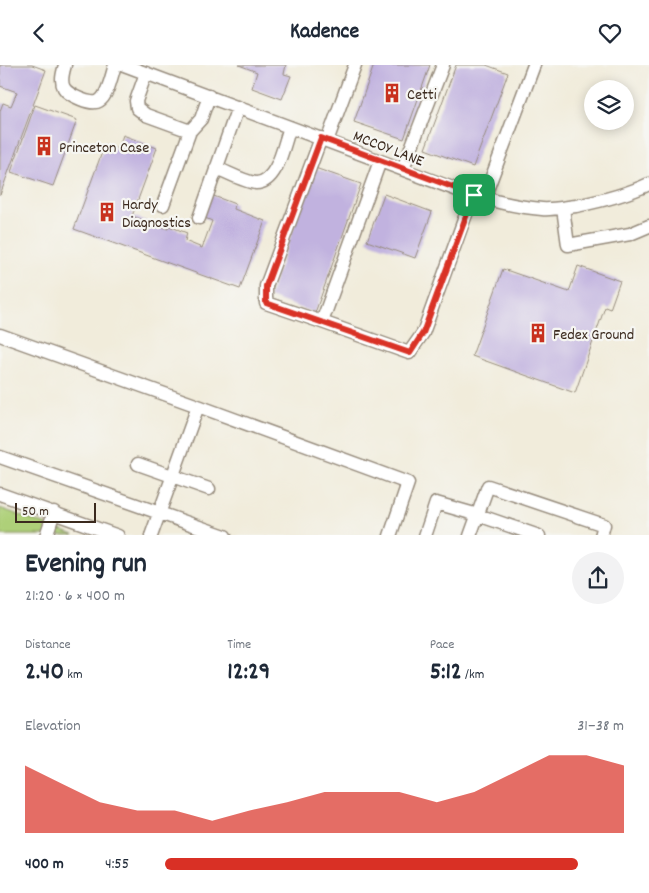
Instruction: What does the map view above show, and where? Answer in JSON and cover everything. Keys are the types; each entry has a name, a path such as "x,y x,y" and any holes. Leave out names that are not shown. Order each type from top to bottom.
{"street":[{"path":"65,65 62,80 63,87 74,96 94,103 104,97 115,65"},
{"path":"355,65 266,286 266,303 410,353 423,333 534,65"},
{"path":"403,169 442,65"},
{"name":"MCCOY LANE","path":"130,66 380,161 479,197 512,205 544,209 563,208 601,201 649,184"},
{"path":"146,73 136,101 137,108 146,115 190,131"},
{"path":"163,205 190,131 201,119 209,97"},
{"path":"199,218 238,107"},
{"path":"216,168 255,183 266,180 272,175 277,165 290,127"},
{"path":"322,322 380,161"},
{"path":"563,208 568,245 630,233 649,225"},
{"path":"0,335 408,483 390,535"},
{"path":"151,535 198,406"},
{"path":"0,457 225,535"},
{"path":"138,464 208,489"},
{"path":"470,535 488,485 604,525 601,535"},
{"path":"0,493 118,535"},
{"path":"425,535 436,503 478,515 512,531 539,535"},
{"path":"46,535 54,512"}],"green space":[{"path":"0,508 74,535 0,535"}],"building":[{"path":"0,65 32,65 46,70 0,195 0,111 3,103 11,106 17,92 0,86"},
{"path":"239,65 286,65 284,74 291,76 282,99 252,88 257,72"},
{"name":"Cetti","path":"374,65 430,65 404,139 354,122"},
{"path":"456,65 486,65 508,73 473,167 425,149"},
{"name":"Princeton Case","path":"35,105 77,120 53,186 11,172"},
{"name":"Hardy Diagnostics","path":"123,135 157,148 132,216 168,229 169,226 187,233 185,241 202,248 212,221 203,217 211,195 235,204 234,209 265,221 240,289 74,229 105,144 118,149"},
{"path":"315,168 361,184 315,313 269,297"},
{"path":"384,194 432,212 415,258 367,241"},
{"name":"Fedex Ground","path":"578,266 620,281 610,309 605,307 575,393 472,356 503,269 569,292"}],"place":[{"name":"Cetti","path":"392,93"},
{"name":"Princeton Case","path":"44,146"},
{"name":"Hardy Diagnostics","path":"107,212"},
{"name":"Fedex Ground","path":"538,333"}],"route":[{"path":"321,138 474,195 423,333 410,353 266,303 266,286 321,138"}]}
